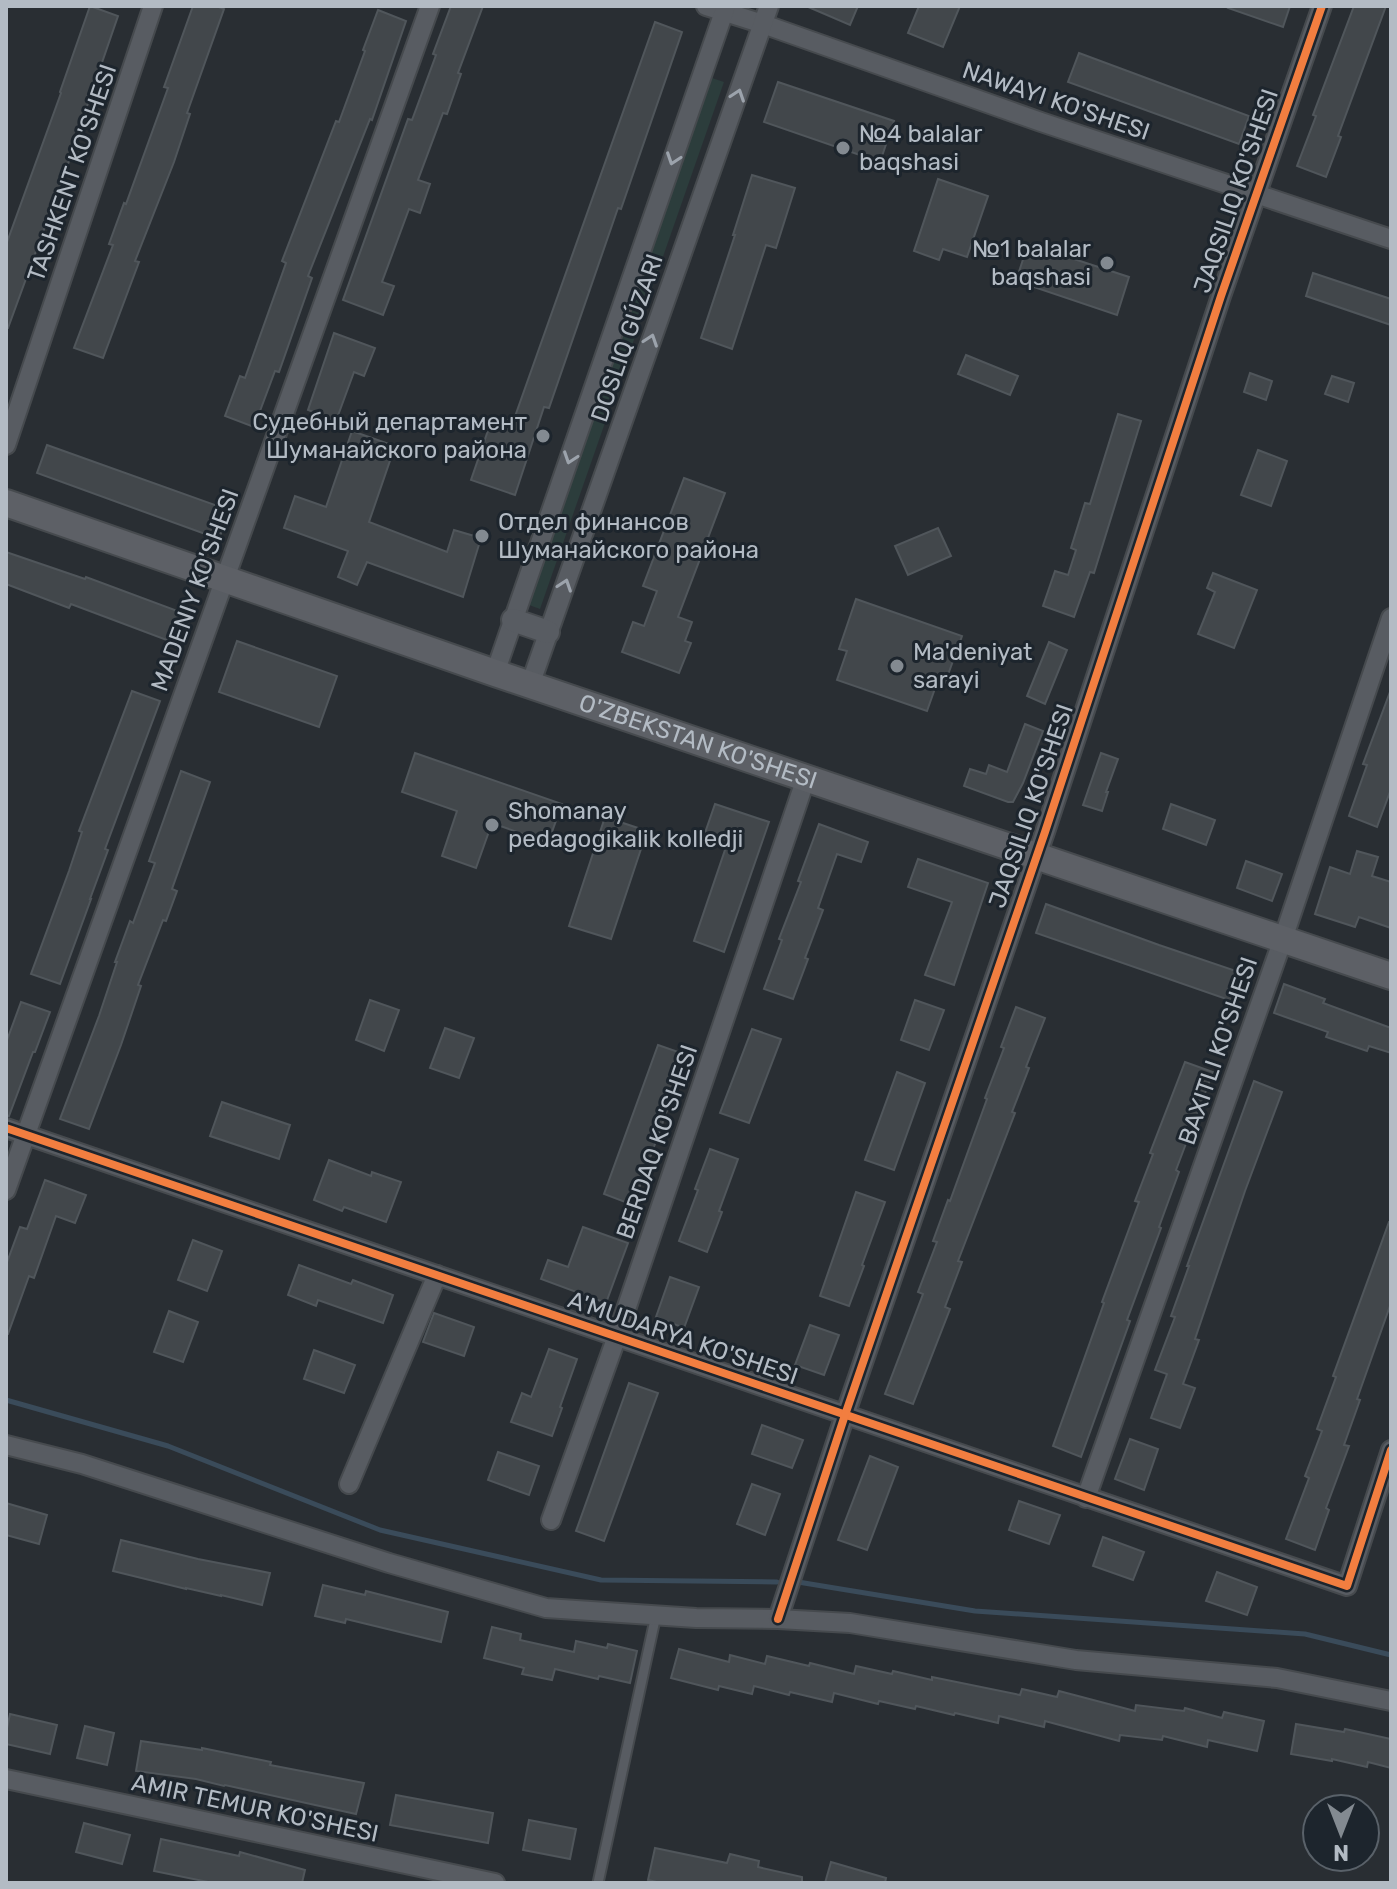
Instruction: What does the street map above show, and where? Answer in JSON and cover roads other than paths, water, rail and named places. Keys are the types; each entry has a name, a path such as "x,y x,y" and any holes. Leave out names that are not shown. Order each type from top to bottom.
{"main road":[{"name":"O'ZBEKSTAN KO'SHESI","path":"6,503 530,685 1391,976"}],"street":[{"name":"TASHKENT KO'SHESI","path":"6,445 153,6"},
{"name":"MADENIY KO'SHESI","path":"6,1190 430,6"},
{"name":"JAQSILIQ KO'SHESI","path":"778,1619 1256,193 1322,6"},
{"name":"NAWAYI KO'SHESI","path":"719,8 766,15 1041,122 1391,239"},
{"path":"495,673 719,8"},
{"path":"530,685 766,15"},
{"name":"BAXITLI KO'SHESI","path":"1086,1498 1283,939 1391,618"},
{"path":"513,620 548,632"},
{"name":"BERDAQ KO'SHESI","path":"551,1520 617,1336 806,778"},
{"name":"A'MUDARYA KO'SHESI","path":"6,1128 1347,1586 1391,1450"},
{"path":"349,1484 437,1275"},
{"path":"6,1445 82,1464 389,1563 546,1608 696,1618 850,1623 1076,1660 1277,1678 1391,1701"},
{"name":"AMIR TEMUR KO'SHESI","path":"6,1779 495,1883"}],"lane":[{"path":"598,1883 656,1615"}],"waterway":[{"path":"6,1400 168,1446 380,1530 601,1580 777,1582"},
{"path":"798,1582 975,1611 1305,1634 1391,1655"}],"place":[{"name":"№4 balalar baqshasi","path":"843,148"},
{"name":"№1 balalar baqshasi","path":"1107,263"},
{"name":"Судебный департамент Шуманайского района","path":"543,436"},
{"name":"Отдел финансов Шуманайского района","path":"482,536"},
{"name":"Ma'deniyat sarayi","path":"897,666"},
{"name":"Shomanay pedagogikalik kolledji","path":"492,825"}]}
